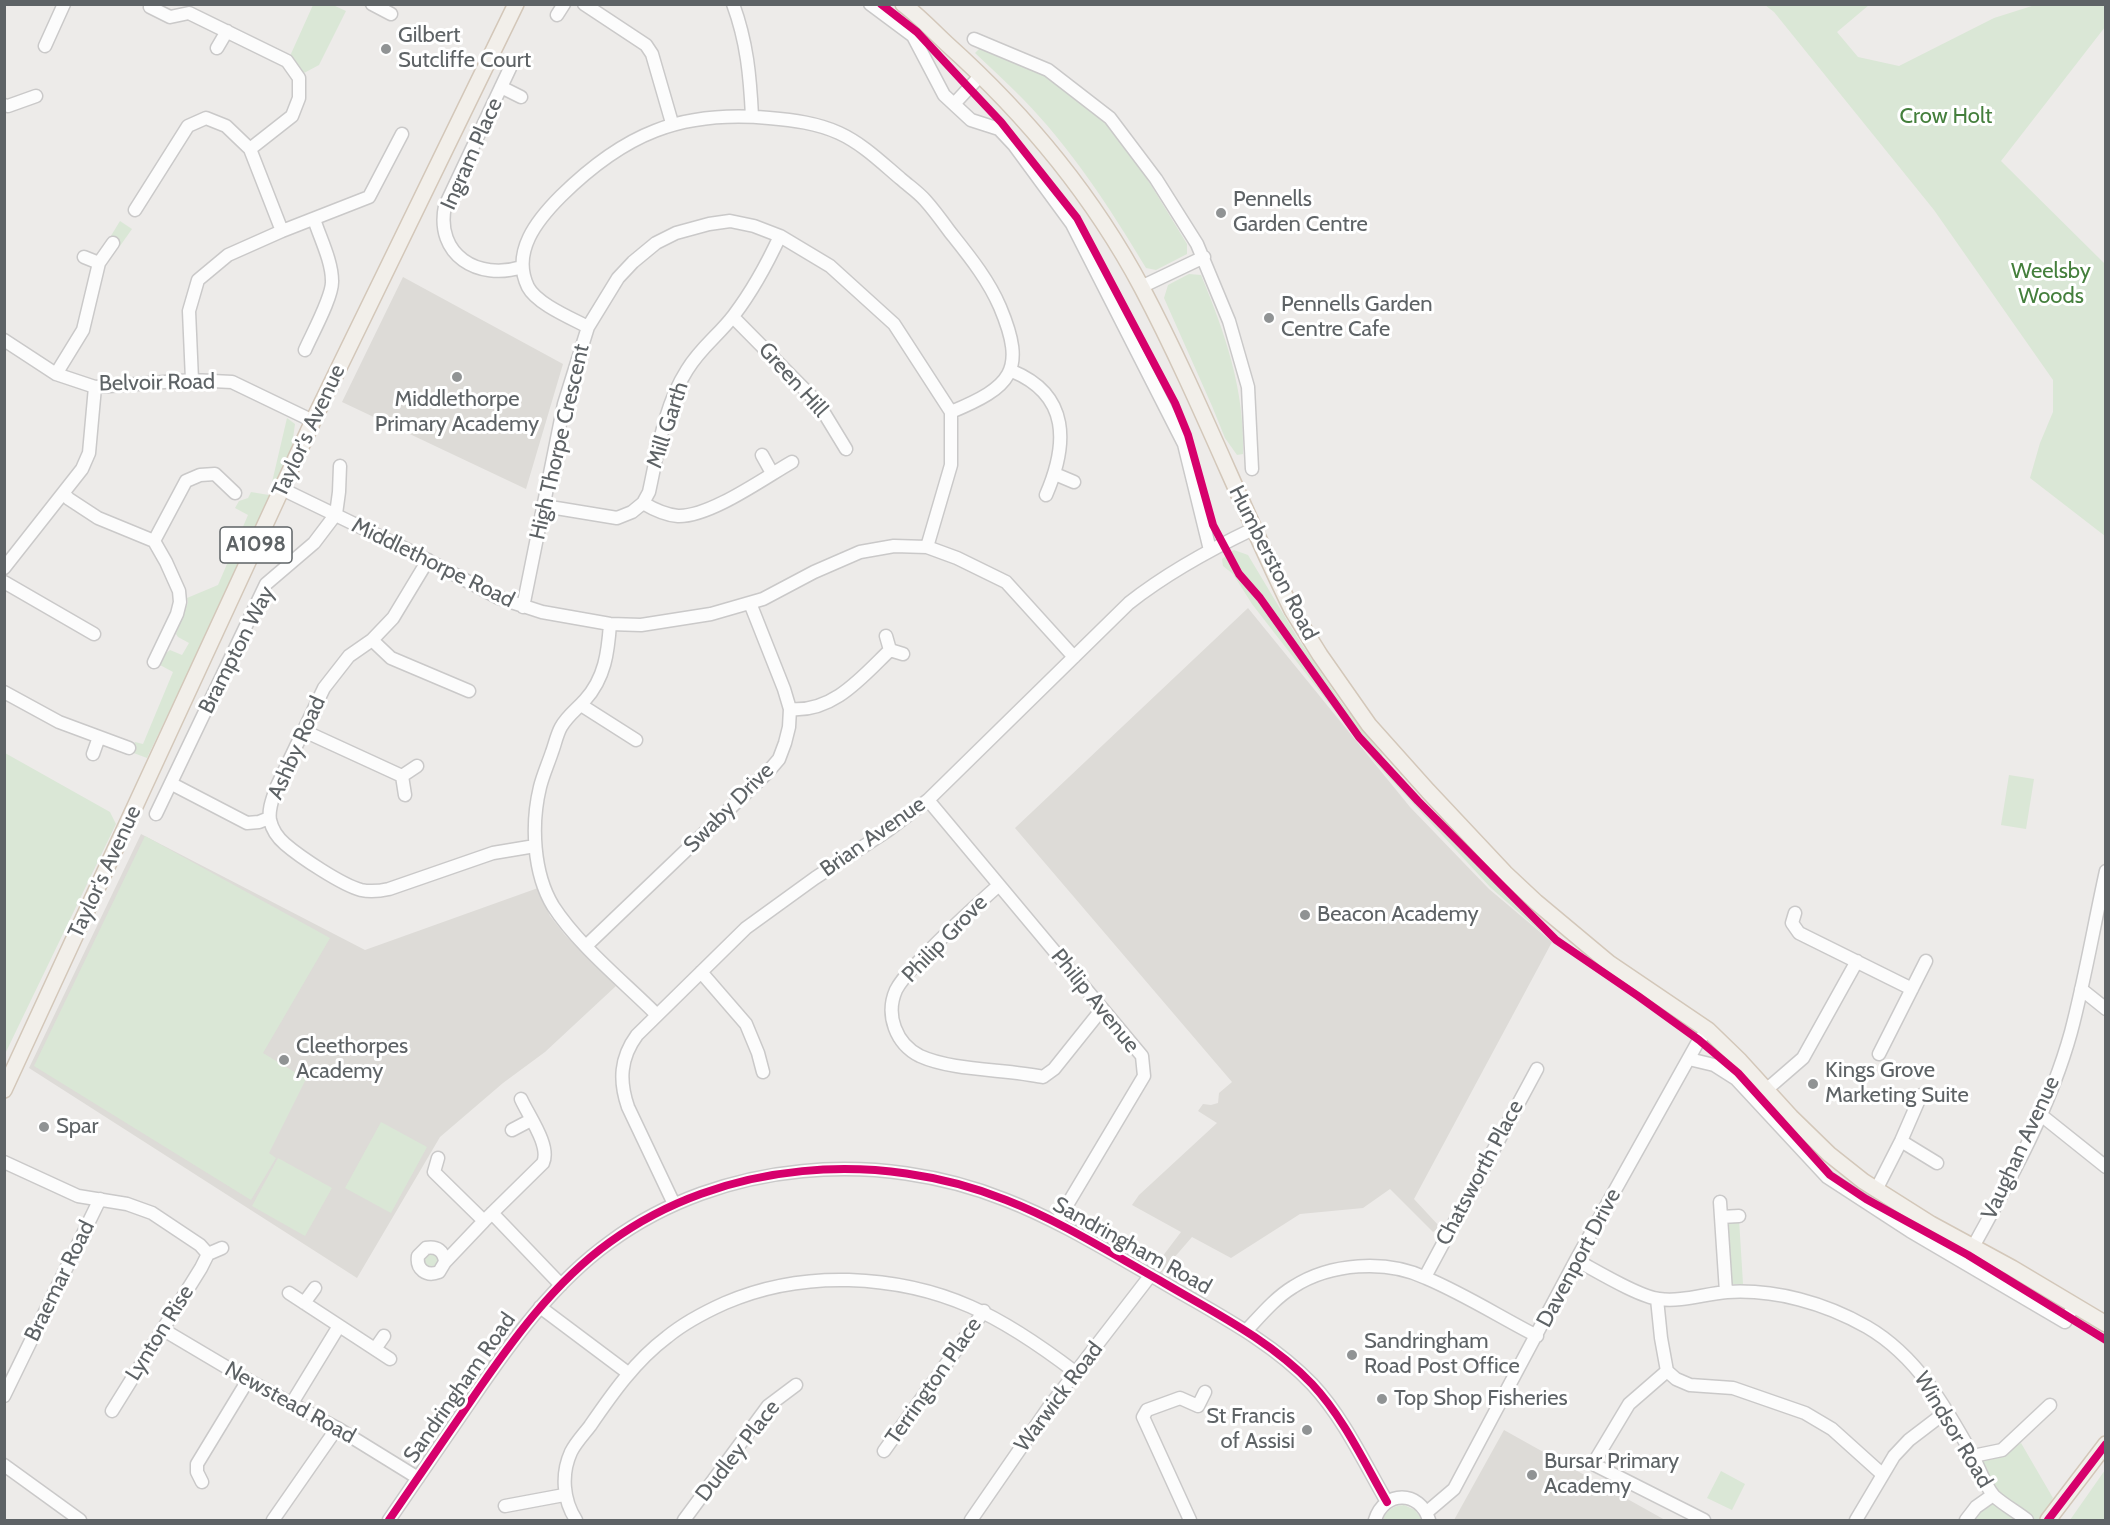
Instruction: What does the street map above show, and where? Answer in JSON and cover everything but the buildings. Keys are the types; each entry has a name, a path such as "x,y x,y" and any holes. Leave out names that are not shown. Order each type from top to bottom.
{"main road":[{"name":"Taylor's Avenue","path":"4,1090 313,421 516,4"},
{"name":"Humberston Road","path":"903,4 981,75 1048,148 1084,195 1141,287 1292,610 1369,725 1428,791 1505,873 1536,902 1609,963 1708,1030 1829,1154 1876,1190 2106,1324"},
{"path":"2049,1521 2106,1444"}],"street":[{"path":"45,46 64,4"},
{"path":"372,4 391,14"},
{"path":"584,4 646,45 652,54 672,123"},
{"path":"733,4 741,27 750,71 752,116"},
{"path":"870,4 913,36 944,95 970,120 999,129 1014,144 1072,224 1184,444 1210,550"},
{"path":"150,7 170,17 189,13 287,61 298,78 299,98 292,116 250,149"},
{"path":"217,48 227,31"},
{"path":"974,39 1048,70 1110,118 1156,179 1204,257 1229,321 1248,387 1252,469"},
{"name":"Ingram Place","path":"510,68 446,206 443,226 450,248 468,264 500,271 522,267"},
{"path":"954,104 981,75"},
{"name":"Ingram Place","path":"501,87 521,97"},
{"path":"4,105 8,106 36,96"},
{"path":"588,327 539,300 529,288 522,267 526,241 543,214 576,181 615,150 672,123 752,116 795,120 818,125 863,147 925,199 988,280 1010,331 1014,350 1012,371 1001,384 986,395 951,412 951,465 927,547"},
{"path":"135,210 188,126 206,118 225,126 250,149 282,231"},
{"path":"192,380 189,311 198,280 228,255 369,197 402,134"},
{"path":"305,350 333,282 314,219"},
{"name":"High Thorpe Crescent","path":"523,607 564,404 588,327 607,294 625,270 656,243 676,233 697,226 730,221 754,226 780,236 830,266 894,324 951,412"},
{"name":"Mill Garth","path":"643,503 649,492 675,391 697,355 733,316 760,278 780,236"},
{"path":"56,374 83,330 99,263 114,243"},
{"path":"84,257 99,263"},
{"path":"1141,287 1204,257"},
{"name":"Green Hill","path":"733,316 819,404 846,449"},
{"name":"Belvoir Road","path":"4,340 56,374 95,387 192,380 232,382 313,421"},
{"path":"1012,371 1036,384 1048,398 1057,415 1061,444 1055,474 1046,495"},
{"path":"4,568 82,469 89,453 95,387"},
{"path":"762,455 772,473"},
{"path":"544,506 617,518 632,512 643,503 677,516 691,514 704,511 792,462"},
{"path":"336,514 340,465"},
{"path":"154,541 186,481 200,475 215,474 235,493"},
{"path":"1055,474 1074,482"},
{"name":"Middlethorpe Road","path":"282,489 336,514 499,598 523,607 610,624 641,625 711,614 763,599 814,572 860,552 894,546 927,547 957,558 1006,582 1074,657"},
{"path":"63,493 98,518 154,541 175,581 180,602 174,621 153,662"},
{"name":"Brampton Way","path":"156,814 266,584 314,543 336,514"},
{"name":"Brian Avenue","path":"674,1204 628,1107 622,1082 623,1063 629,1046 746,927 887,831 928,800 1129,603 1210,550 1253,529"},
{"name":"Ashby Road","path":"428,561 396,613 372,640 350,656 335,671 324,688 276,788 270,818 279,837 290,848 348,885 374,892 389,890 494,853 536,846"},
{"path":"4,582 94,634"},
{"name":"Swaby Drive","path":"586,946 779,759 789,727 790,709 750,603"},
{"path":"610,624 607,657 602,675 593,691 567,717 561,727 540,786 536,806 536,846 542,879 554,907 586,946 657,1015"},
{"path":"886,636 890,650"},
{"path":"372,640 391,658 469,692"},
{"path":"790,709 804,710 832,701 846,692 890,650"},
{"path":"890,650 903,654"},
{"path":"4,692 59,722 129,748"},
{"path":"581,705 636,740"},
{"path":"304,731 402,776"},
{"path":"93,754 99,737"},
{"path":"402,776 417,766"},
{"path":"402,776 405,795"},
{"path":"172,784 247,823 270,818"},
{"name":"Philip Avenue","path":"928,800 1142,1056 1144,1076 1057,1222"},
{"name":"Vaughan Avenue","path":"1973,1247 2041,1115 2071,1033 2106,871"},
{"name":"Philip Grove","path":"999,885 947,932 903,978 892,1000 893,1023 896,1034 903,1043 921,1056 940,1062 1043,1077 1054,1069 1102,1009"},
{"path":"1795,913 1792,923 1796,930 1912,989"},
{"path":"1766,1090 1803,1058 1857,961"},
{"path":"1879,1054 1926,961"},
{"path":"701,972 746,1024 763,1072"},
{"path":"2081,989 2106,1009"},
{"name":"Davenport Drive","path":"1428,1516 1454,1489 1576,1260 1699,1040 1708,1030"},
{"path":"1689,1059 1714,1065 1736,1079 1827,1177 1910,1231 2065,1322 2074,1305"},
{"name":"Chatsworth Place","path":"1425,1277 1537,1069"},
{"path":"1876,1190 1922,1095"},
{"path":"445,1262 540,1167 545,1158 546,1151 543,1143 520,1099"},
{"path":"2041,1115 2106,1167"},
{"path":"512,1130 531,1120"},
{"path":"1901,1141 1937,1163"},
{"path":"438,1158 434,1172 488,1217 561,1284"},
{"path":"6,1167 78,1196 128,1204 152,1213 200,1245 208,1254 222,1248"},
{"name":"Sandringham Road","path":"389,1521 511,1342 561,1284 609,1242 674,1204 723,1186 816,1170 845,1169 899,1172 953,1183 1004,1199 1057,1222 1246,1331 1289,1362 1323,1396 1387,1502"},
{"name":"Braemar Road","path":"4,1396 100,1199"},
{"path":"1720,1203 1726,1292"},
{"path":"1721,1217 1738,1216"},
{"name":"Lynton Rise","path":"112,1411 208,1254"},
{"name":"Windsor Road","path":"1576,1260 1630,1288 1657,1299 1686,1299 1726,1292 1792,1298 1830,1308 1869,1328 1905,1356 1926,1379 1973,1456 1993,1495 2027,1521"},
{"path":"1246,1331 1274,1301 1293,1286 1314,1276 1341,1269 1370,1266 1396,1269 1425,1277 1537,1336"},
{"name":"Warwick Road","path":"970,1521 1049,1407 1150,1276"},
{"path":"576,1521 564,1495 565,1474 572,1451 628,1373 666,1337 694,1318 726,1302 759,1291 784,1285 848,1280 889,1283 939,1294 984,1311 1024,1334 1076,1372"},
{"path":"304,1303 315,1288"},
{"path":"289,1293 390,1359"},
{"path":"1657,1299 1667,1371 1676,1379 1690,1385 1733,1388 1805,1413 1832,1429 1882,1474"},
{"path":"540,1307 628,1373"},
{"name":"Terrington Place","path":"884,1451 984,1311"},
{"path":"292,1403 339,1326"},
{"name":"Newstead Road","path":"162,1329 248,1380 337,1428 418,1478"},
{"path":"375,1349 384,1336"},
{"path":"1667,1371 1629,1404 1593,1464 1704,1521"},
{"path":"183,1467 192,1467 197,1464 248,1380"},
{"name":"Dudley Place","path":"684,1521 768,1406 796,1385"},
{"path":"1190,1521 1143,1418 1147,1410 1180,1398 1198,1406 1205,1392"},
{"path":"1973,1456 2002,1450 2050,1406"},
{"path":"1856,1521 1894,1456 1909,1440 1947,1411"},
{"path":"273,1521 337,1428"},
{"path":"197,1464 197,1472 202,1482"},
{"path":"4,1465 80,1521"},
{"path":"505,1506 564,1495"},
{"path":"1966,1521 1976,1508 1993,1495"},
{"path":"1375,1521 1381,1507 1387,1502 1404,1497 1421,1505 1428,1516"}],"shaded area":[{"name":"Middlethorpe Primary Academy","path":"403,277 563,364 526,489 342,402"},
{"name":"Beacon Academy","path":"1248,608 1410,807 1489,889 1552,942 1414,1199 1440,1227 1433,1232 1390,1189 1363,1208 1300,1214 1231,1258 1192,1237 1160,1274 1153,1269 1181,1232 1132,1205 1139,1195 1217,1123 1198,1111 1203,1104 1218,1103 1219,1093 1232,1082 1015,828"},
{"name":"Cleethorpes Academy","path":"141,834 365,950 538,888 550,916 565,935 616,986 545,1052 503,1083 440,1137 357,1278 29,1068"},
{"name":"Bursar Primary Academy","path":"1504,1430 1665,1520 1454,1520"}],"green space":[{"path":"313,5 333,5 346,11 319,65 304,73 290,56"},
{"path":"1765,5 1869,5 1837,32 1858,57 1899,66 1994,18 2035,5 2105,5 2105,27 2001,161 2105,264 2105,536 2030,478 2040,443 2053,412 2053,380 1934,210 1774,12"},
{"path":"980,48 1050,77 1114,129 1187,244 1187,254 1156,270 1146,268 1104,201 1073,158 1040,117 975,53"},
{"path":"120,221 132,229 120,246 109,239"},
{"path":"1189,274 1201,275 1232,362 1241,407 1243,454 1237,455 1225,438 1164,298 1168,285"},
{"path":"287,418 295,424 290,460 147,758 131,752 135,742 143,744 173,672 160,665 166,653 170,650 182,655 189,643 176,634 188,602 187,598 218,585 248,515 235,508 239,501 248,498 251,492 269,495"},
{"path":"1234,550 1248,555 1297,637 1341,702 1382,754 1384,768 1426,813 1439,816 1530,908 1541,932 1490,887 1373,760 1252,604 1233,574 1223,566 1222,559"},
{"path":"5,753 110,812 116,824 5,1054"},
{"path":"2009,775 2034,779 2026,829 2001,825"},
{"path":"145,836 330,938 263,1053 306,1079 269,1153 276,1158 251,1200 34,1066"},
{"path":"381,1122 427,1147 391,1213 345,1188"},
{"path":"278,1158 332,1188 305,1236 252,1206"},
{"path":"1739,1219 1743,1284 1728,1284 1724,1220"},
{"path":"431,1252 438,1255 440,1262 436,1268 425,1268 423,1258"},
{"path":"2021,1443 2053,1498 2041,1520 1973,1520 1980,1509 1999,1492 1980,1460 2001,1456"},
{"path":"2105,1470 2105,1520 2070,1520"},
{"path":"1721,1471 1745,1484 1732,1510 1707,1498"},
{"path":"1404,1505 1415,1510 1422,1520 1383,1520 1390,1509"}],"cycle path":[{"path":"881,4 917,32 1001,122 1077,218 1175,403 1188,435 1213,525 1239,574 1260,598 1359,737 1418,801 1556,940 1699,1040 1738,1073 1830,1175 1866,1199 1968,1255 2106,1340"},
{"path":"389,1520 534,1314 570,1276 610,1242 654,1215 701,1194 751,1179 802,1171 854,1169 906,1174 957,1184 1006,1200 1084,1237 1239,1327 1277,1353 1323,1397 1352,1440 1387,1502"},
{"path":"2048,1520 2106,1444"}],"place":[{"name":"Gilbert Sutcliffe Court","path":"386,49"},
{"name":"Pennells Garden Centre","path":"1221,213"},
{"name":"Pennells Garden Centre Cafe","path":"1269,318"},
{"name":"Middlethorpe Primary Academy","path":"457,377"},
{"name":"Beacon Academy","path":"1305,915"},
{"name":"Cleethorpes Academy","path":"284,1060"},
{"name":"Kings Grove Marketing Suite","path":"1813,1084"},
{"name":"Spar","path":"44,1127"},
{"name":"Sandringham Road Post Office","path":"1352,1355"},
{"name":"Top Shop Fisheries","path":"1382,1399"},
{"name":"St Francis of Assisi","path":"1307,1430"},
{"name":"Bursar Primary Academy","path":"1532,1475"}],"park label":[{"name":"Crow Holt","path":"1946,117"},
{"name":"Weelsby Woods","path":"2051,284"}]}
